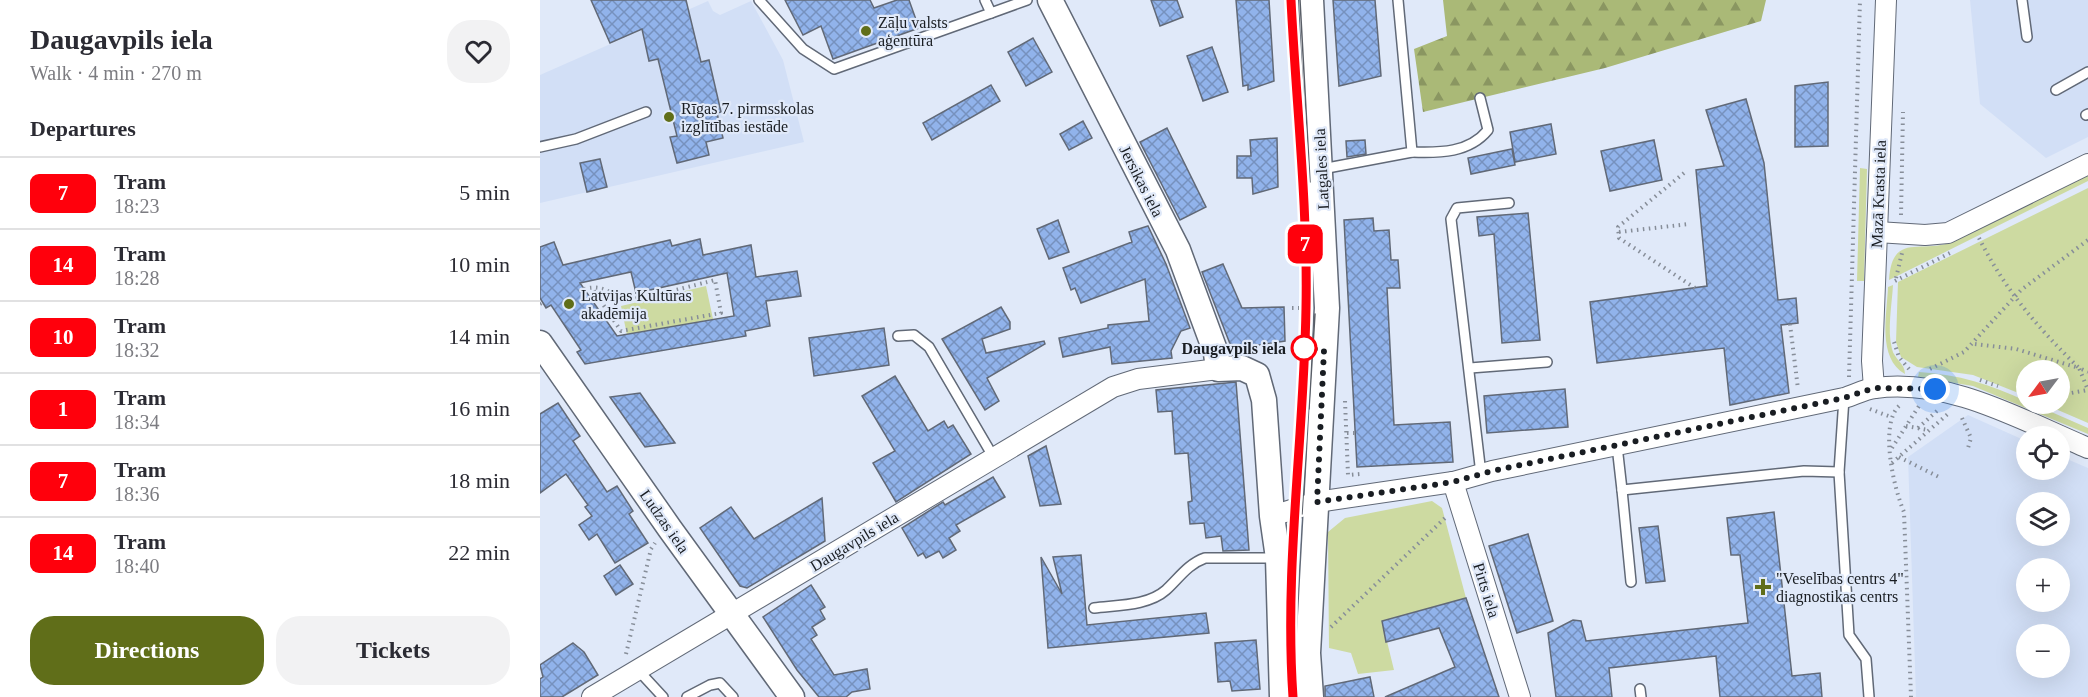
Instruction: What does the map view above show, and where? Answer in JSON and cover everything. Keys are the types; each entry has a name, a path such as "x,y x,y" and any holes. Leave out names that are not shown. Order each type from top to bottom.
{"street":[{"name":"Jersikas iela","path":"1050,0 1178,250 1216,353 1218,369"},
{"name":"Latgales iela","path":"1311,0 1322,169 1327,308 1308,653 1311,697"},
{"name":"Mazā Krasta iela","path":"1874,388 1877,232 1886,0"},
{"path":"1877,232 1925,235 1948,233 2088,164"},
{"name":"Ludzas iela","path":"540,343 792,697"},
{"name":"Daugavpils iela","path":"592,697 1113,387 1138,379 1242,368 1257,375 1264,400 1272,516"},
{"path":"1282,697 1278,558 1272,516 1317,502 1453,482 1481,474 1844,398 1874,388 1935,389 1964,396 2088,448"},
{"name":"Pirts iela","path":"1453,482 1520,697"}],"lane":[{"path":"759,0 803,49 834,69 1027,0"},
{"path":"985,0 991,13"},
{"path":"1398,0 1412,152"},
{"path":"2022,0 2027,37"},
{"path":"2056,90 2088,72"},
{"path":"1322,169 1412,152 1448,153 1482,138 1488,130 1480,98"},
{"path":"540,147 576,138 646,112"},
{"path":"1481,474 1452,212 1457,208 1509,202"},
{"path":"898,336 914,334 929,347 994,458"},
{"path":"1470,368 1547,362"},
{"path":"1844,398 1839,472 1849,635 1866,659 1869,697"},
{"path":"1617,446 1631,582"},
{"path":"1622,490 1804,471 1839,472"},
{"path":"1094,608 1151,599 1164,591 1196,561 1205,558 1278,558"},
{"path":"638,670 663,697"},
{"path":"687,697 710,685 720,683 733,697"}],"path":[{"path":"1844,398 1849,380 1860,0"},
{"path":"1895,290 1902,252 1904,105"},
{"path":"1684,173 1618,227 1618,232 1619,238 1695,288"},
{"path":"1618,232 1689,224"},
{"path":"1979,238 2014,298 2043,333 2079,368 2088,390 2070,393"},
{"path":"1926,371 1964,352 1974,344 2014,298 2045,270 2088,240"},
{"path":"584,289 592,288 614,291 628,299 715,280 721,313 621,331 592,288"},
{"path":"1790,324 1799,395"},
{"path":"1894,335 1894,346 1910,372"},
{"path":"1974,344 2016,349 2088,372"},
{"path":"1891,450 1921,403"},
{"path":"1917,428 1944,405"},
{"path":"1892,463 1957,406"},
{"path":"1962,417 1971,438 1968,448"},
{"path":"1906,426 1929,431"},
{"path":"1347,434 1355,433"},
{"path":"1890,433 1894,487 1904,512 1911,697"},
{"path":"1899,457 1939,477"},
{"path":"1322,635 1450,513 1461,509"},
{"path":"619,681 651,549 659,538"}],"shaded area":[{"path":"1970,0 2088,0 2088,137 2046,158 1980,104"},
{"name":"Rīgas 7. pirmsskolas izglītības iestāde","path":"708,1 713,11 720,15 751,1 783,60 804,142 540,203 540,75"},
{"path":"1968,415 2016,437 2016,480 2070,480 2070,460 2088,468 2088,697 1916,697 1908,457"}],"green space":[{"path":"1443,0 1766,0 1761,21 1605,68 1423,112 1414,49 1447,36"},
{"path":"1860,168 1867,169 1864,281 1857,281"},
{"path":"2088,175 2088,181 1889,280 1891,265 1901,250 1949,243"},
{"path":"2088,188 2088,423 2067,414 2070,414 2070,360 2016,360 2016,392 1973,375 1917,367 1901,357 1896,342 1898,282"},
{"path":"1893,285 1891,342 1893,352 1905,374 1890,358 1887,347 1888,287"},
{"path":"706,286 713,319 627,335 621,306"},
{"path":"1919,372 1933,373 1974,381 2016,397 2016,404 1973,386 1918,377"},
{"path":"2040,414 2056,414 2088,428 2088,434"},
{"path":"1432,501 1442,508 1466,598 1382,621 1394,670 1358,674 1351,653 1329,648 1328,532 1345,518"}],"building":[{"path":"591,0 686,0 701,62 709,60 721,112 717,113 723,138 706,142 709,155 677,163 670,137 677,136 658,59 649,61 642,29 610,43"},
{"name":"Zāļu valsts aģentūra","path":"785,0 870,0 874,8 897,0 909,0 919,28 833,59 821,26 803,35"},
{"path":"1151,0 1177,0 1183,17 1160,26"},
{"path":"1236,0 1269,0 1274,81 1248,90 1248,85 1243,86"},
{"path":"1333,0 1375,0 1381,76 1339,86"},
{"path":"1033,38 1052,72 1026,86 1008,52"},
{"path":"1212,47 1228,92 1203,101 1187,56"},
{"path":"1828,82 1828,146 1795,147 1795,86"},
{"path":"991,85 1000,101 932,140 923,123"},
{"path":"1746,99 1764,163 1778,300 1796,298 1798,323 1781,325 1789,393 1730,405 1724,348 1597,363 1590,302 1707,286 1696,170 1724,166 1706,110"},
{"path":"1083,121 1092,138 1069,150 1060,134"},
{"path":"1551,124 1556,154 1515,162 1510,132"},
{"path":"1167,128 1206,207 1180,220 1140,142"},
{"path":"1277,138 1278,187 1253,194 1252,178 1237,178 1237,156 1251,156 1250,140"},
{"path":"1365,140 1366,154 1347,157 1346,141"},
{"path":"1654,140 1662,180 1610,191 1601,151"},
{"path":"1512,149 1515,165 1471,174 1468,158"},
{"path":"600,159 607,187 587,192 580,163"},
{"path":"1528,213 1540,340 1502,343 1494,234 1479,236 1477,217"},
{"path":"1373,218 1374,231 1389,230 1391,260 1398,260 1400,288 1387,288 1394,425 1450,422 1453,462 1357,467 1344,220"},
{"path":"1058,220 1069,252 1049,259 1037,229"},
{"path":"1148,226 1166,264 1190,328 1181,331 1171,351 1172,358 1112,364 1110,347 1063,357 1059,338 1108,328 1108,325 1149,321 1145,279 1081,303 1075,288 1071,290 1063,268 1132,242 1129,232"},
{"name":"Latvijas Kultūras akadēmija","path":"700,239 703,255 751,245 756,277 797,271 801,296 766,301 770,326 745,331 746,336 585,364 577,352 581,350 551,305 546,308 540,298 540,247 554,242 563,265 670,240 672,246","holes":["631,272 636,293 727,273 734,316 617,336 580,283"]},
{"path":"1223,264 1242,308 1284,307 1285,341 1232,349 1202,272"},
{"path":"1001,307 1010,322 1010,329 982,339 986,353 1044,341 1045,344 987,378 999,401 985,410 942,339"},
{"path":"884,328 889,365 814,376 809,338"},
{"path":"895,376 928,431 944,421 948,428 953,425 971,454 896,502 873,463 895,451 862,396"},
{"path":"1236,382 1249,550 1223,551 1221,536 1206,538 1204,523 1190,524 1188,502 1192,501 1188,453 1175,454 1172,411 1158,412 1156,390"},
{"path":"1565,389 1568,427 1487,433 1484,396"},
{"path":"640,393 675,443 645,447 610,397"},
{"path":"558,403 580,436 573,441 607,492 617,486 633,511 629,514 648,543 615,563 597,534 589,540 579,525 592,516 585,507 588,505 566,474 540,493 540,414"},
{"path":"1046,446 1061,504 1040,506 1028,456"},
{"path":"993,477 1005,497 956,525 960,531 949,538 956,550 943,558 939,551 926,558 923,553 918,556 902,528 943,502 945,505"},
{"path":"822,498 825,541 747,588 740,586 700,528 731,507 754,539"},
{"name":"\"Veselības centrs 4\" diagnostikas centrs","path":"1774,512 1792,676 1820,673 1822,697 1720,697 1716,656 1609,668 1612,697 1556,697 1548,633 1573,620 1581,621 1586,641 1748,623 1740,555 1731,555 1727,518"},
{"path":"1658,526 1665,581 1646,583 1639,528"},
{"path":"1528,534 1553,621 1517,633 1489,546"},
{"path":"1081,555 1087,625 1206,613 1209,633 1048,648 1041,557 1062,594 1053,557"},
{"path":"620,565 633,584 616,595 604,576"},
{"path":"811,585 825,607 820,610 825,619 812,627 817,635 811,639 834,675 867,669 870,689 852,692 846,697 819,697 797,670 763,617"},
{"path":"1466,598 1499,697 1385,697 1455,667 1439,628 1386,642 1382,621"},
{"path":"1256,640 1260,689 1232,691 1230,681 1218,682 1215,643"},
{"path":"573,643 584,652 598,675 562,697 540,697 540,679 543,677 540,665"},
{"path":"1370,677 1374,697 1325,697 1325,686"}],"tram line":[{"path":"1291,0 1306,308 1293,508 1290,656 1293,697"},
{"name":"7","path":"1291,0 1306,266 1304,364 1293,508 1290,656 1293,697"},
{"path":"1300,0 1310,182"},
{"path":"1309,409 1315,314"},
{"path":"1302,514 1306,451"}],"place":[{"name":"Zāļu valsts aģentūra","path":"866,31"},
{"name":"Rīgas 7. pirmsskolas izglītības iestāde","path":"669,117"},
{"name":"Latvijas Kultūras akadēmija","path":"569,304"},
{"name":"Daugavpils iela","path":"1304,348"},
{"name":"\"Veselības centrs 4\" diagnostikas centrs","path":"1763,587"}],"route":[{"path":"1304,348 1324,350 1317,502 1345,500 1453,482 1492,471 1844,398 1874,388 1935,389"}]}
